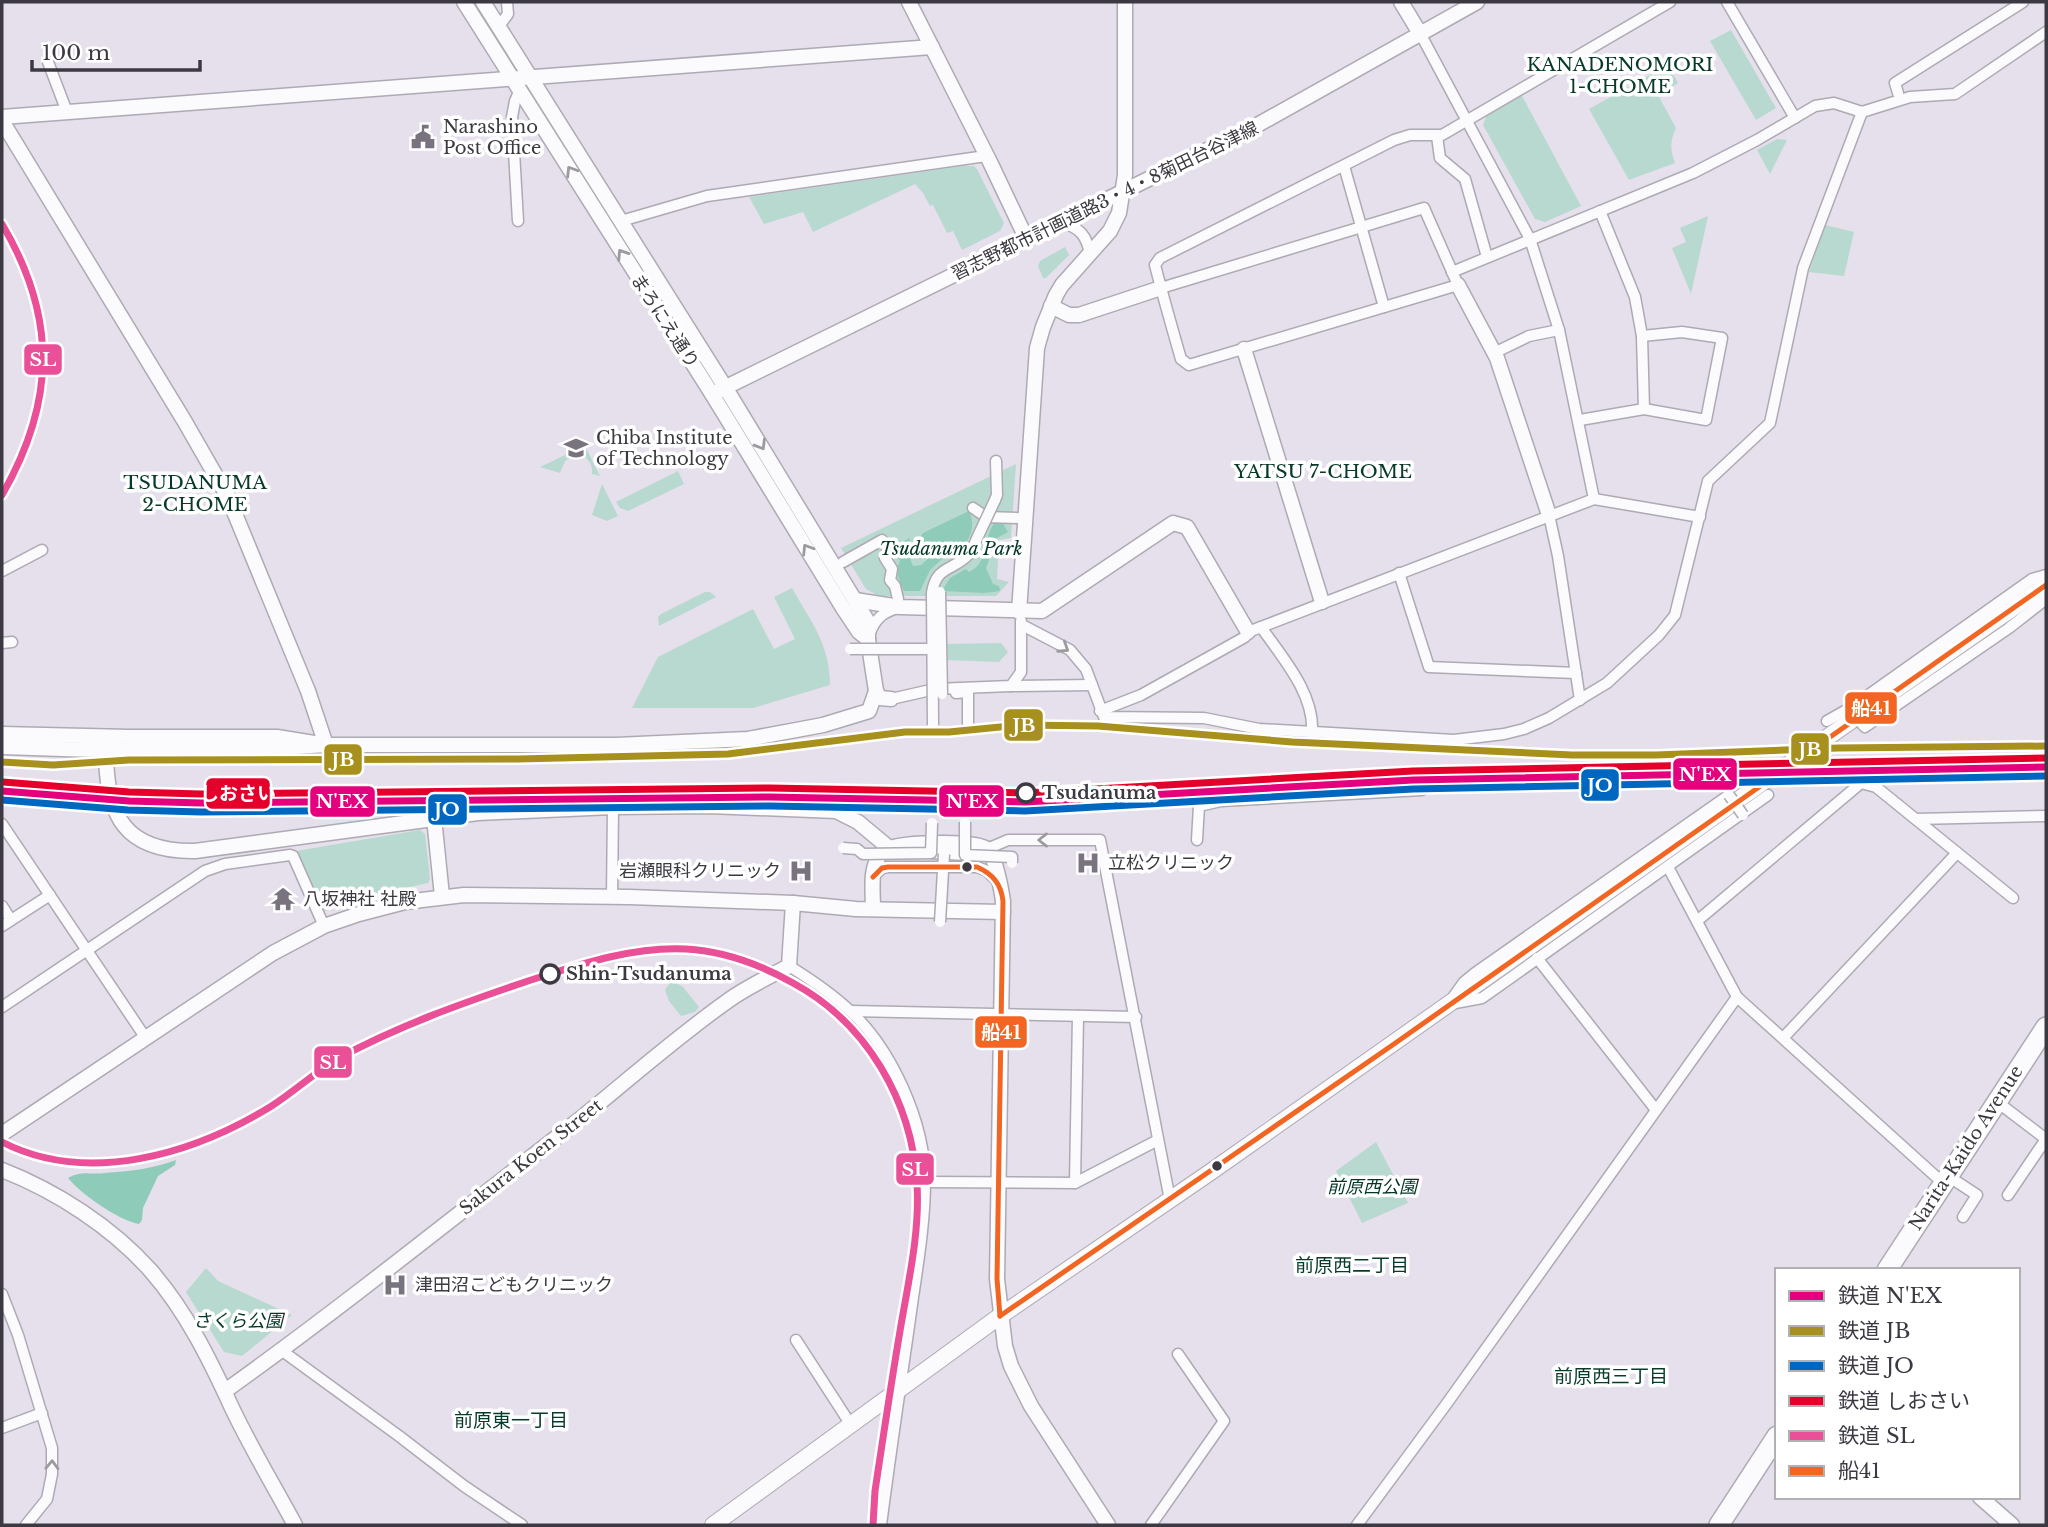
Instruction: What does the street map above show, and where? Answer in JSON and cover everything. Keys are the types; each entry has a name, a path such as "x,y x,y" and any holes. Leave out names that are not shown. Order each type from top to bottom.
{"highway":[{"name":"Narita-Kaido Avenue","path":"1888,1268 1996,1101 2045,1033"},
{"path":"1719,1525 1775,1439"}],"main road":[{"path":"713,1525 1000,1316 1170,1200 2046,585"}],"street":[{"name":"まろにえ通り","path":"464,2 859,632 857,649 876,691"},
{"name":"まろにえ通り","path":"483,2 725,387 868,622 857,649"},
{"path":"499,26 508,15 507,2"},
{"path":"909,2 1027,240"},
{"path":"1011,686 1021,672 1021,618 1037,348 1051,306 1062,285 1115,225 1125,175 1125,2"},
{"path":"1401,2 1468,120 1530,239 1559,330 1580,420 1594,499"},
{"name":"習志野都市計画道路3・4・8菊田台谷津線","path":"712,394 1301,103 1478,2"},
{"path":"1670,2 1437,136 1410,135 1395,140 1160,258 1155,265 1181,359 1189,365 1384,307 1455,278 1487,257 1721,159 1825,103 1834,103 1862,112 1910,97 1955,94 2046,32"},
{"path":"1727,2 1795,118"},
{"path":"1898,93 1895,83 2023,2"},
{"path":"326,745 308,691 228,497 186,422 2,119 67,112 517,85 531,78 932,47"},
{"path":"48,62 67,112"},
{"path":"517,85 512,117 518,221"},
{"path":"1021,618 1070,650 1086,669 1104,717 1204,718 1259,729 1454,740 1524,729 1580,700 1607,683 1635,658 1675,615 1708,481 1770,423 1803,268 1862,112"},
{"path":"1437,136 1440,158 1465,179 1487,257"},
{"path":"621,221 707,196 986,156"},
{"path":"1343,166 1384,307"},
{"path":"1051,306 1069,315 1079,315 1424,208 1455,278 1494,353 1549,515 1558,556 1580,700"},
{"path":"1600,211 1634,297 1642,336 1644,409"},
{"path":"1061,223 1082,231 1088,240 1090,255"},
{"path":"1494,353 1529,337 1559,330"},
{"path":"1580,420 1644,409 1706,420 1722,338 1682,332 1642,336"},
{"path":"1244,349 1322,602"},
{"path":"933,725 937,694 934,582 939,573 968,554 998,495 996,461"},
{"path":"1100,711 1141,695 1245,637 1254,629 1594,499 1700,517"},
{"path":"973,508 986,517 1017,518"},
{"path":"855,600 1021,618 1042,611 1173,523 1188,527 1254,629 1288,666 1307,701 1313,721 1312,733"},
{"path":"844,562 886,543 885,558 892,569 890,580 895,586 899,603"},
{"path":"2,571 42,550"},
{"path":"1399,573 1429,667 1576,673"},
{"path":"1827,721 1851,710 2032,579 2046,575"},
{"path":"1851,710 1865,727 2009,628 2046,599"},
{"path":"857,649 873,623 899,603"},
{"path":"857,649 937,649"},
{"path":"2,747 106,751 279,749 326,745 616,746 748,739 823,725 935,689 1092,685"},
{"path":"869,711 876,691"},
{"path":"876,691 880,698 891,699 918,694"},
{"path":"937,694 968,692 968,725"},
{"path":"2,734 277,737 326,745"},
{"path":"106,751 106,777 113,807 120,820 141,840 172,851 195,851 434,817 612,807 721,806 828,810 850,817 888,847"},
{"path":"1697,921 1861,783 1876,787 2013,898"},
{"path":"1197,840 1199,806 1221,800 1422,790"},
{"path":"1449,1005 1464,982 1475,973 1729,795 1743,815"},
{"path":"1449,1005 1482,998 1768,795"},
{"path":"612,807 612,897"},
{"path":"1916,819 2046,816"},
{"path":"434,817 442,896"},
{"path":"965,822 965,856"},
{"path":"931,853 932,823"},
{"path":"2,824 145,1037"},
{"path":"873,909 873,877 877,861 888,847 909,844 971,844 987,849 1008,840 1100,840 1170,1200"},
{"path":"843,848 857,849 863,853 1012,857 1012,863"},
{"path":"987,849 1000,886 1003,912 997,1279 1005,1346 1020,1386 1108,1525"},
{"path":"1783,1038 1957,853"},
{"path":"940,923 944,854"},
{"path":"2,1007 205,871 225,864 290,855 295,859 324,926"},
{"path":"873,877 882,868 888,867 977,867 987,871 1000,886"},
{"path":"1668,867 1737,997 1946,1179 1977,1195 1963,1217"},
{"path":"2,906 6,923 50,895"},
{"path":"2,1134 273,953 324,926 405,902 442,896 612,897 1003,912"},
{"path":"793,903 789,966 851,1011 887,1058 912,1111 920,1140 925,1182 919,1250 881,1525"},
{"path":"1537,958 1656,1110"},
{"name":"Sakura Koen Street","path":"225,1391 466,1208 677,1039 731,999 789,966"},
{"path":"1357,1525 1446,1406 1737,997"},
{"path":"851,1011 1136,1017"},
{"path":"1075,1183 1078,1016"},
{"path":"1996,1101 2046,1139 2008,1195"},
{"path":"925,1182 1075,1183 1158,1140"},
{"path":"2,1170 77,1209 103,1227 150,1270 207,1355 295,1525"},
{"path":"2,1294 18,1335 52,1448 51,1485 47,1499 26,1525"},
{"path":"796,1340 851,1425"},
{"path":"281,1350 464,1486 522,1525"},
{"path":"1151,1525 1224,1421 1178,1354"},
{"path":"2,1428 42,1413"},
{"path":"1982,1499 2012,1525"}],"green space":[{"path":"1731,30 1776,108 1756,120 1710,41"},
{"path":"1668,65 1678,83 1658,95 1676,128 1671,145 1675,163 1629,180 1589,109"},
{"path":"1521,94 1581,206 1545,222 1535,219 1483,125 1487,114"},
{"path":"1777,139 1787,140 1770,174 1757,150"},
{"path":"974,166 977,169 1004,223 1000,231 962,250 953,231 947,233 933,205 930,206 915,184 813,232 803,212 764,224 749,197"},
{"path":"1708,216 1691,294 1672,248 1686,242 1680,228"},
{"path":"1825,225 1854,232 1844,276 1809,272"},
{"path":"1065,247 1069,255 1043,278 1038,266 1040,261"},
{"path":"580,448 587,450 600,476 592,474 588,461 576,454 565,461 560,473 540,467"},
{"name":"Tsudanuma Park","path":"1016,464 1011,538 999,540 997,579 1009,582 996,596 879,596 866,589 841,548"},
{"path":"678,471 684,484 628,511 620,508 616,502"},
{"path":"602,484 618,516 607,521 592,515"},
{"path":"969,511 972,523 970,535 954,554 946,547 922,543 920,537 923,533"},
{"path":"996,521 1002,522 1008,532 997,538 986,568 993,584 999,586 1000,591 942,591 950,578 966,569 969,572 976,568"},
{"path":"909,538 913,566 921,565 929,558 942,559 930,570 920,591 904,591 898,576 900,561 895,553 896,547"},
{"path":"792,588 823,645 830,685 753,708 632,708 658,657 753,609 774,649 795,639 774,597"},
{"path":"705,592 716,597 659,626 658,617 661,614"},
{"path":"1001,643 1008,652 999,662 945,660 946,644"},
{"path":"420,830 425,834 430,879 428,883 353,900 323,912 296,851"},
{"path":"675,982 683,987 699,1007 695,1012 681,1016 669,1001 665,990 670,983"},
{"name":"前原西公園","path":"1376,1142 1408,1203 1362,1223 1336,1171"},
{"path":"176,1160 175,1165 158,1176 143,1208 139,1224 100,1206 68,1178 82,1173 159,1166"},
{"name":"さくら公園","path":"206,1268 218,1281 292,1315 242,1356 224,1352 186,1292"}],"rail line":[{"name":"SL","path":"2,224 20,258 33,292 43,359 33,426 2,495"},
{"name":"JB","path":"2,762 53,765 129,760 518,759 728,754 905,732 949,732 1020,725 1098,726 1292,742 1572,755 2046,746"},
{"name":"しおさい","path":"3,782 129,792 201,794 770,788 1025,793 1413,771 2046,758"},
{"name":"N'EX","path":"2,791 129,801 201,803 770,797 1025,802 1413,780 2046,767"},
{"name":"JO","path":"2,800 128,810 201,812 770,806 1025,811 1413,789 2046,776"},
{"name":"SL","path":"2,1142 35,1155 69,1162 104,1163 139,1159 174,1150 240,1124 279,1101 321,1069 385,1035 480,998 606,958 646,950 700,950 742,960 768,970 819,1000 843,1020 863,1042 881,1067 895,1094 913,1153 917,1184 915,1239 875,1491 873,1525"}],"transit line":[{"name":"船41","path":"1000,1316 1394,1044 2046,585"},
{"name":"船41","path":"873,877 882,868 888,867 977,867 995,880 1002,895 997,1279 1000,1316"}],"place":[{"name":"Narashino Post Office","path":"423,137"},
{"name":"Chiba Institute of Technology","path":"576,448"},
{"name":"Tsudanuma","path":"1026,793"},
{"name":"立松クリニック","path":"1088,863"},
{"name":"岩瀬眼科クリニック","path":"801,871"},
{"name":"八坂神社 社殿","path":"283,899"},
{"name":"Shin-Tsudanuma","path":"550,974"},
{"name":"津田沼こどもクリニック","path":"395,1285"}],"district":[{"name":"KANADENOMORI 1-CHOME","path":"1620,75"},
{"name":"YATSU 7-CHOME","path":"1323,471"},
{"name":"TSUDANUMA 2-CHOME","path":"195,493"},
{"name":"前原西二丁目","path":"1352,1265"},
{"name":"前原西三丁目","path":"1611,1376"},
{"name":"前原東一丁目","path":"511,1420"}]}
